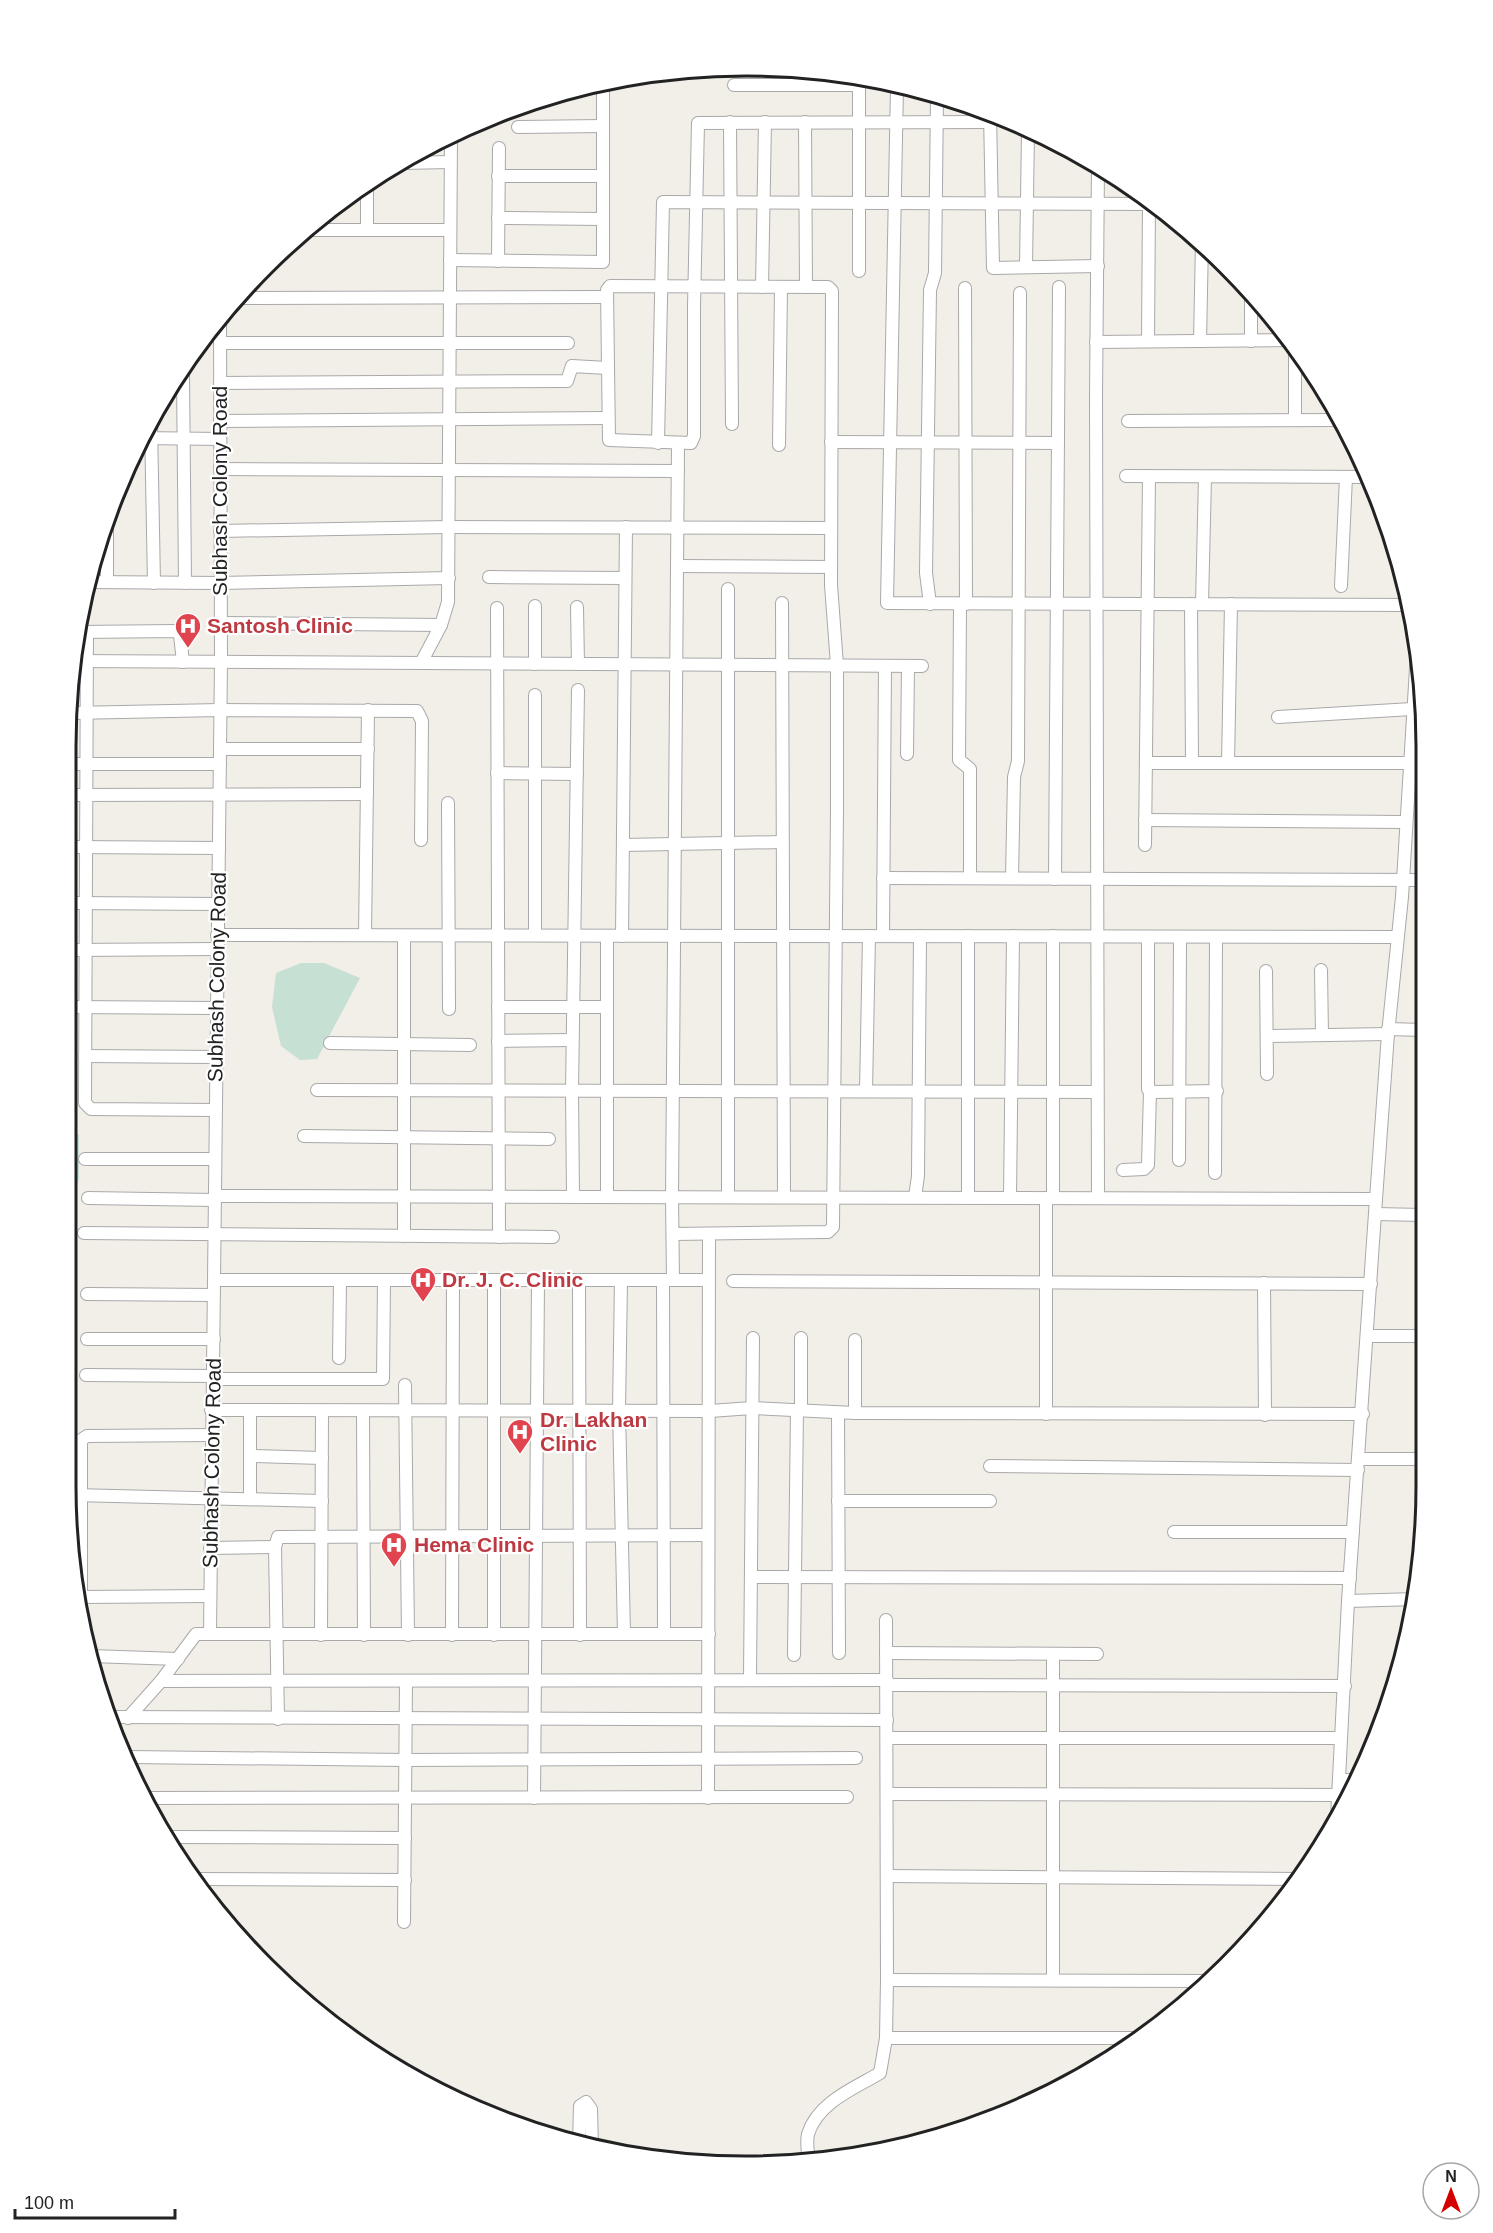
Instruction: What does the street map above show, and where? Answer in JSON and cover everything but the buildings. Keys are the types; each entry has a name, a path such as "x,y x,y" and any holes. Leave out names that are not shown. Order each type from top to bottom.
{"street":[{"path":"734,85 832,82"},
{"path":"859,86 859,271"},
{"path":"450,260 603,262 603,92"},
{"path":"897,94 887,603 1401,605"},
{"path":"930,603 926,573 930,290 935,273 937,104"},
{"path":"673,1234 831,1232 834,1227 837,665 831,567 832,291 828,287 732,287 695,286 610,286 607,297 609,441 690,443 694,440 695,286 695,202 696,126 701,122 937,122 979,119"},
{"path":"730,122 732,424"},
{"path":"762,287 765,122"},
{"path":"805,122 806,287"},
{"path":"990,123 993,268 1098,266"},
{"path":"518,127 603,126"},
{"path":"1026,267 1028,139"},
{"path":"421,663 441,625 448,602 451,146"},
{"path":"498,261 499,148"},
{"path":"418,163 450,162"},
{"path":"498,176 603,176"},
{"path":"1098,176 1096,342 1098,1198"},
{"path":"367,194 367,230"},
{"path":"658,443 662,205 666,201 1138,203"},
{"path":"1148,341 1150,212"},
{"path":"498,218 603,219"},
{"path":"321,230 450,230"},
{"path":"1200,341 1202,256"},
{"path":"779,445 781,287"},
{"path":"1055,879 1059,287"},
{"path":"965,288 966,444 959,760 970,769 970,878"},
{"path":"1012,878 1014,777 1018,761 1020,293"},
{"path":"250,298 607,297"},
{"path":"1251,306 1251,341"},
{"name":"Subhash Colony Road","path":"210,1634 221,662 220,333"},
{"path":"1096,342 1279,340"},
{"path":"220,343 568,343"},
{"path":"1295,362 1295,420"},
{"path":"220,383 567,381 572,366 607,368"},
{"path":"183,383 185,583"},
{"path":"220,421 607,418"},
{"path":"1128,421 1331,420"},
{"path":"152,439 220,439"},
{"path":"831,442 1058,443"},
{"path":"664,1634 664,1411 668,1280 673,1234 678,443"},
{"path":"147,449 154,583"},
{"path":"220,469 678,471"},
{"path":"1126,477 1359,477"},
{"path":"1145,845 1149,477"},
{"path":"1191,763 1196,604 1205,477"},
{"path":"1341,586 1346,477"},
{"path":"220,531 449,527 831,528"},
{"path":"622,936 626,527"},
{"path":"107,547 107,582"},
{"path":"677,566 831,567"},
{"path":"489,577 624,578"},
{"path":"97,582 220,583 448,578"},
{"path":"728,589 728,1197"},
{"path":"782,603 782,842 785,936 783,1197"},
{"path":"1228,763 1231,604"},
{"path":"535,606 535,664"},
{"path":"577,607 578,664"},
{"path":"497,608 499,1237"},
{"path":"221,623 441,625"},
{"path":"86,632 177,632 180,635 183,662"},
{"path":"84,647 86,764 85,795 78,847 78,1007 85,1056 85,1103 88,1108 215,1110"},
{"path":"82,661 922,666"},
{"path":"883,936 885,666"},
{"path":"907,754 908,666"},
{"path":"573,1196 572,1040 578,690"},
{"path":"535,695 535,935"},
{"path":"1338,1801 1348,1601 1363,1414 1376,1199 1388,1032 1403,880 1412,709 1415,701"},
{"path":"1278,717 1412,709"},
{"path":"78,713 220,710 417,711 420,715 421,840"},
{"path":"365,935 368,710"},
{"path":"220,749 368,749"},
{"path":"1146,763 1416,769"},
{"path":"76,764 220,764"},
{"path":"497,773 578,774"},
{"path":"76,795 367,794"},
{"path":"448,802 449,1009"},
{"path":"1146,820 1406,822"},
{"path":"622,844 729,845 782,842"},
{"path":"78,847 219,848"},
{"path":"883,878 1416,880"},
{"path":"78,903 218,904"},
{"path":"217,935 1397,937"},
{"path":"404,936 404,1236"},
{"path":"607,936 607,1197"},
{"path":"866,1091 869,936"},
{"path":"915,1197 919,1091 920,936"},
{"path":"968,936 968,1198"},
{"path":"1010,1198 1013,936"},
{"path":"1046,1414 1053,936"},
{"path":"1123,1170 1144,1169 1149,1165 1148,937"},
{"path":"1179,1160 1180,937"},
{"path":"1215,1173 1216,937"},
{"path":"78,950 217,950"},
{"path":"1321,970 1322,1035"},
{"path":"1266,971 1267,1074"},
{"path":"78,1007 216,1008"},
{"path":"498,1007 607,1007"},
{"path":"1268,1036 1416,1030"},
{"path":"498,1041 572,1040"},
{"path":"330,1043 470,1045"},
{"path":"85,1056 215,1057"},
{"path":"316,1090 1097,1092"},
{"path":"1150,1091 1217,1091"},
{"path":"304,1136 549,1139"},
{"path":"85,1159 215,1159"},
{"path":"88,1198 573,1196 1376,1199"},
{"path":"1375,1214 1416,1215"},
{"path":"84,1233 553,1237"},
{"path":"708,1798 709,1234"},
{"path":"214,1280 709,1280"},
{"path":"339,1358 340,1280"},
{"path":"621,1280 619,1410 624,1634"},
{"path":"86,1375 383,1379 384,1281"},
{"path":"452,1635 453,1281"},
{"path":"494,1281 492,1410 494,1635"},
{"path":"534,1798 538,1281"},
{"path":"579,1281 580,1635"},
{"path":"733,1281 1371,1284"},
{"path":"1264,1283 1265,1415"},
{"path":"87,1294 214,1296"},
{"path":"1368,1336 1416,1336"},
{"path":"750,1679 753,1338"},
{"path":"794,1655 801,1338"},
{"path":"87,1339 214,1339"},
{"path":"855,1340 855,1413"},
{"path":"405,1385 408,1635"},
{"path":"211,1410 250,1412 363,1412 407,1409 710,1411 752,1408 838,1413 1363,1414"},
{"path":"250,1412 250,1498"},
{"path":"321,1635 322,1412"},
{"path":"363,1412 364,1635"},
{"path":"838,1413 839,1653"},
{"path":"76,1492 80,1443 84,1437 211,1435"},
{"path":"250,1456 322,1458"},
{"path":"990,1466 1359,1464 1416,1459"},
{"path":"76,1495 322,1501"},
{"path":"838,1502 990,1501"},
{"path":"1174,1532 1353,1532"},
{"path":"278,1719 275,1546 278,1537 708,1535"},
{"path":"210,1548 275,1546"},
{"path":"751,1577 1350,1578"},
{"path":"86,1597 210,1596"},
{"path":"1348,1601 1407,1599"},
{"path":"809,2153 809,2132 840,2094 880,2073 886,2038 886,1620"},
{"path":"128,1718 161,1681 193,1636 210,1634 278,1636 709,1634"},
{"path":"886,1653 1097,1654"},
{"path":"1053,1654 1053,1980"},
{"path":"98,1656 178,1659"},
{"path":"161,1681 406,1681 535,1678 750,1679 1053,1685 1345,1686"},
{"path":"404,1922 406,1681"},
{"path":"118,1718 887,1720"},
{"path":"887,1738 1341,1738"},
{"path":"134,1757 406,1760 856,1758"},
{"path":"1339,1780 1348,1780"},
{"path":"887,1794 1338,1795"},
{"path":"154,1798 847,1797"},
{"path":"175,1837 405,1838"},
{"path":"887,1876 1289,1879"},
{"path":"204,1879 405,1880"},
{"path":"887,1980 1198,1981"},
{"path":"886,2038 1127,2038"},
{"path":"579,2135 580,2106 585,2102 591,2109 592,2138"}],"green space":[{"path":"301,963 324,963 360,978 317,1059 300,1060 281,1046 272,1007 276,973"},
{"path":"76,1133 79,1135 79,1179 76,1188"}],"place":[{"name":"Santosh Clinic","path":"188,649"},
{"name":"Dr. J. C. Clinic","path":"423,1303"},
{"name":"Dr. Lakhan Clinic","path":"520,1455"},
{"name":"Hema Clinic","path":"394,1568"}]}
